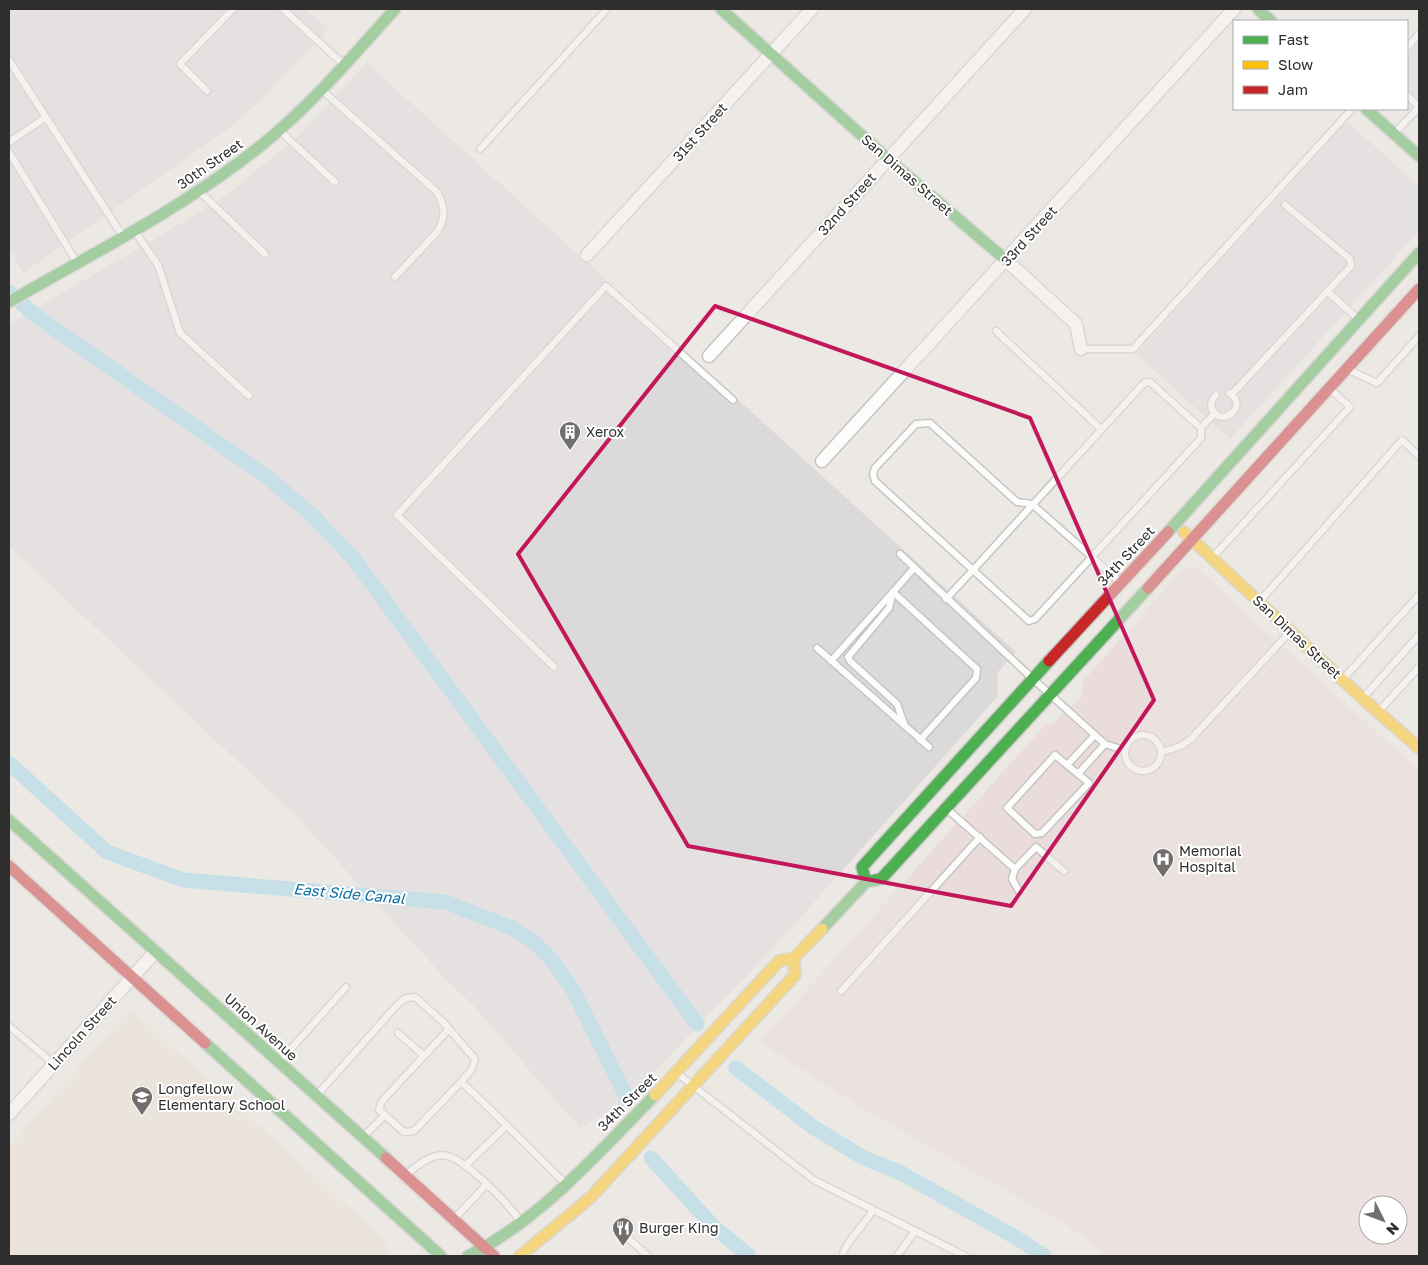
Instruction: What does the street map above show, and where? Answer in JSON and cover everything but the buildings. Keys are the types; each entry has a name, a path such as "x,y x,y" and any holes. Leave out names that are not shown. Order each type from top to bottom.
{"street":[{"name":"30th Street","path":"9,302 134,230 229,171 279,130 322,90 395,9"},
{"name":"San Dimas Street","path":"721,9 1076,324 1081,349"},
{"name":"31st Street","path":"588,256 812,9"},
{"name":"32nd Street","path":"709,356 1024,9"},
{"name":"33rd Street","path":"822,461 1007,261 1234,9"},
{"path":"1258,9 1270,20"},
{"path":"1367,110 1419,156"},
{"name":"34th Street","path":"866,882 862,867 950,768 1176,524 1419,253"},
{"name":"34th Street","path":"468,1256 490,1252 566,1184 676,1073 779,960 794,958 866,882 881,879 1193,540 1419,290"},
{"name":"San Dimas Street","path":"1176,524 1378,713 1419,748"},
{"name":"Union Avenue","path":"9,820 490,1252"},
{"path":"9,866 441,1256"},
{"name":"Lincoln Street","path":"9,1114 155,952"},
{"path":"520,1256 539,1243 590,1198 694,1086 795,976 794,958"}],"lane":[{"path":"207,91 180,64 233,9"},
{"path":"283,9 344,65"},
{"path":"480,149 607,9"},
{"path":"1408,47 1419,34"},
{"path":"9,60 123,236"},
{"path":"322,90 437,192 444,206 442,224 438,232 395,277"},
{"path":"1394,134 1419,107 1408,96"},
{"path":"1081,349 1133,349 1351,110"},
{"path":"9,142 45,118"},
{"path":"279,130 335,182"},
{"path":"9,152 77,262"},
{"path":"198,191 265,254"},
{"path":"1216,395 1211,402 1215,414 1222,417 1233,412 1236,405 1230,393 1351,266 1350,259 1285,205"},
{"path":"134,230 158,265 180,333 249,396"},
{"path":"554,667 398,515 606,286 733,400"},
{"path":"1327,291 1359,320"},
{"path":"996,331 1102,429"},
{"path":"1348,369 1376,383 1419,336"},
{"path":"946,599 1144,383 1150,382 1201,428"},
{"path":"1212,558 1350,407 1330,389"},
{"path":"1121,583 1092,558 1032,504 1017,502 930,423 916,424 875,468 873,474 875,481 1029,621 1036,619 1092,558 1201,438 1201,428 1215,414"},
{"path":"1259,602 1402,440 1419,456"},
{"path":"900,554 946,599 1105,744 1124,750"},
{"path":"831,661 914,568"},
{"path":"893,592 890,608 848,657 850,662 898,704 904,726"},
{"path":"893,592 977,669 976,678 920,740"},
{"path":"1343,680 1419,595"},
{"path":"1162,752 1182,746 1191,740 1290,631"},
{"path":"1362,698 1419,635"},
{"path":"818,648 929,747"},
{"path":"1378,713 1419,666"},
{"path":"1067,765 1095,735"},
{"path":"1144,735 1156,740 1162,752 1162,757 1154,768 1141,771 1130,766 1124,750 1131,740 1144,735"},
{"path":"1078,774 1105,744"},
{"path":"1055,755 1067,765 1089,783 1042,833 1035,834 1007,808 1055,755"},
{"path":"947,808 1016,869"},
{"path":"841,991 980,837"},
{"path":"1019,891 1012,879 1016,869 1036,847 1064,871"},
{"path":"278,1063 346,987"},
{"path":"316,1096 398,1004 410,996 419,999 449,1029 475,1059 472,1069 414,1132 404,1132 385,1115 380,1110 382,1101 449,1029"},
{"path":"9,1026 54,1064"},
{"path":"398,1033 424,1056"},
{"path":"676,1073 814,1180 915,1231 953,1254 965,1256"},
{"path":"461,1082 491,1108 506,1126 566,1184"},
{"path":"362,1138 385,1115"},
{"path":"465,1166 506,1126"},
{"path":"406,1177 423,1162 442,1155 456,1159 505,1200 522,1223"},
{"path":"453,1220 486,1184"},
{"path":"843,1256 845,1246 866,1223 873,1210"},
{"path":"625,1220 628,1238 648,1256"},
{"path":"897,1256 915,1231"}],"highlighted area":[{"path":"715,306 1030,418 1154,700 1011,906 688,846 518,554"}],"shaded area":[{"path":"9,9 306,9 329,29 258,103 228,129 23,273 9,248"},
{"path":"1419,42 1419,119 1408,109 1408,55"},
{"path":"367,63 1016,652 997,673 998,696 784,936 621,1106 580,1128 473,1005 444,977 297,817 9,546 9,324 227,195 295,139"},
{"path":"1347,121 1419,187 1419,231 1230,439 1136,354"},
{"name":"Memorial Hospital","path":"1185,567 1197,568 1419,771 1419,1256 1108,1256 1067,1225 855,1104 760,1042 1047,723 1051,725 1082,696 1083,681"},
{"name":"Longfellow Elementary School","path":"130,1009 378,1233 385,1240 391,1256 9,1256 9,1147"}],"waterway":[{"path":"9,292 35,315 267,477 311,514 353,558 697,1024"},
{"name":"East Side Canal","path":"9,763 107,852 183,880 445,902 512,928 534,942 551,959 573,990 628,1100"},
{"path":"736,1068 813,1127 864,1158 901,1173 1015,1237 1044,1256"},
{"name":"East Side Canal","path":"651,1158 714,1227 749,1256"}],"traffic: fast":[{"path":"9,302 139,228 233,167 298,113 332,79 395,9"},
{"path":"721,9 888,159 1007,261"},
{"path":"1258,9 1270,20"},
{"path":"1367,110 1419,156"},
{"path":"1168,532 1419,253"},
{"path":"822,929 866,882 881,879 1148,588"},
{"path":"866,882 862,867 1049,661"},
{"path":"9,820 386,1158"},
{"path":"205,1043 441,1256"},
{"path":"468,1256 495,1241 544,1204 590,1162 655,1095"}],"traffic: slow":[{"path":"1184,532 1362,698 1419,748"},
{"path":"655,1095 779,961 794,958 822,929"},
{"path":"520,1256 590,1198 795,975 794,958"}],"traffic: jam":[{"path":"1148,588 1419,289"},
{"path":"1049,661 1168,532"},
{"path":"9,866 205,1043"},
{"path":"386,1158 494,1256"}],"place":[{"name":"Xerox","path":"570,451"},
{"name":"Memorial Hospital","path":"1163,878"},
{"name":"Longfellow Elementary School","path":"142,1116"},
{"name":"Burger King","path":"623,1247"}]}
